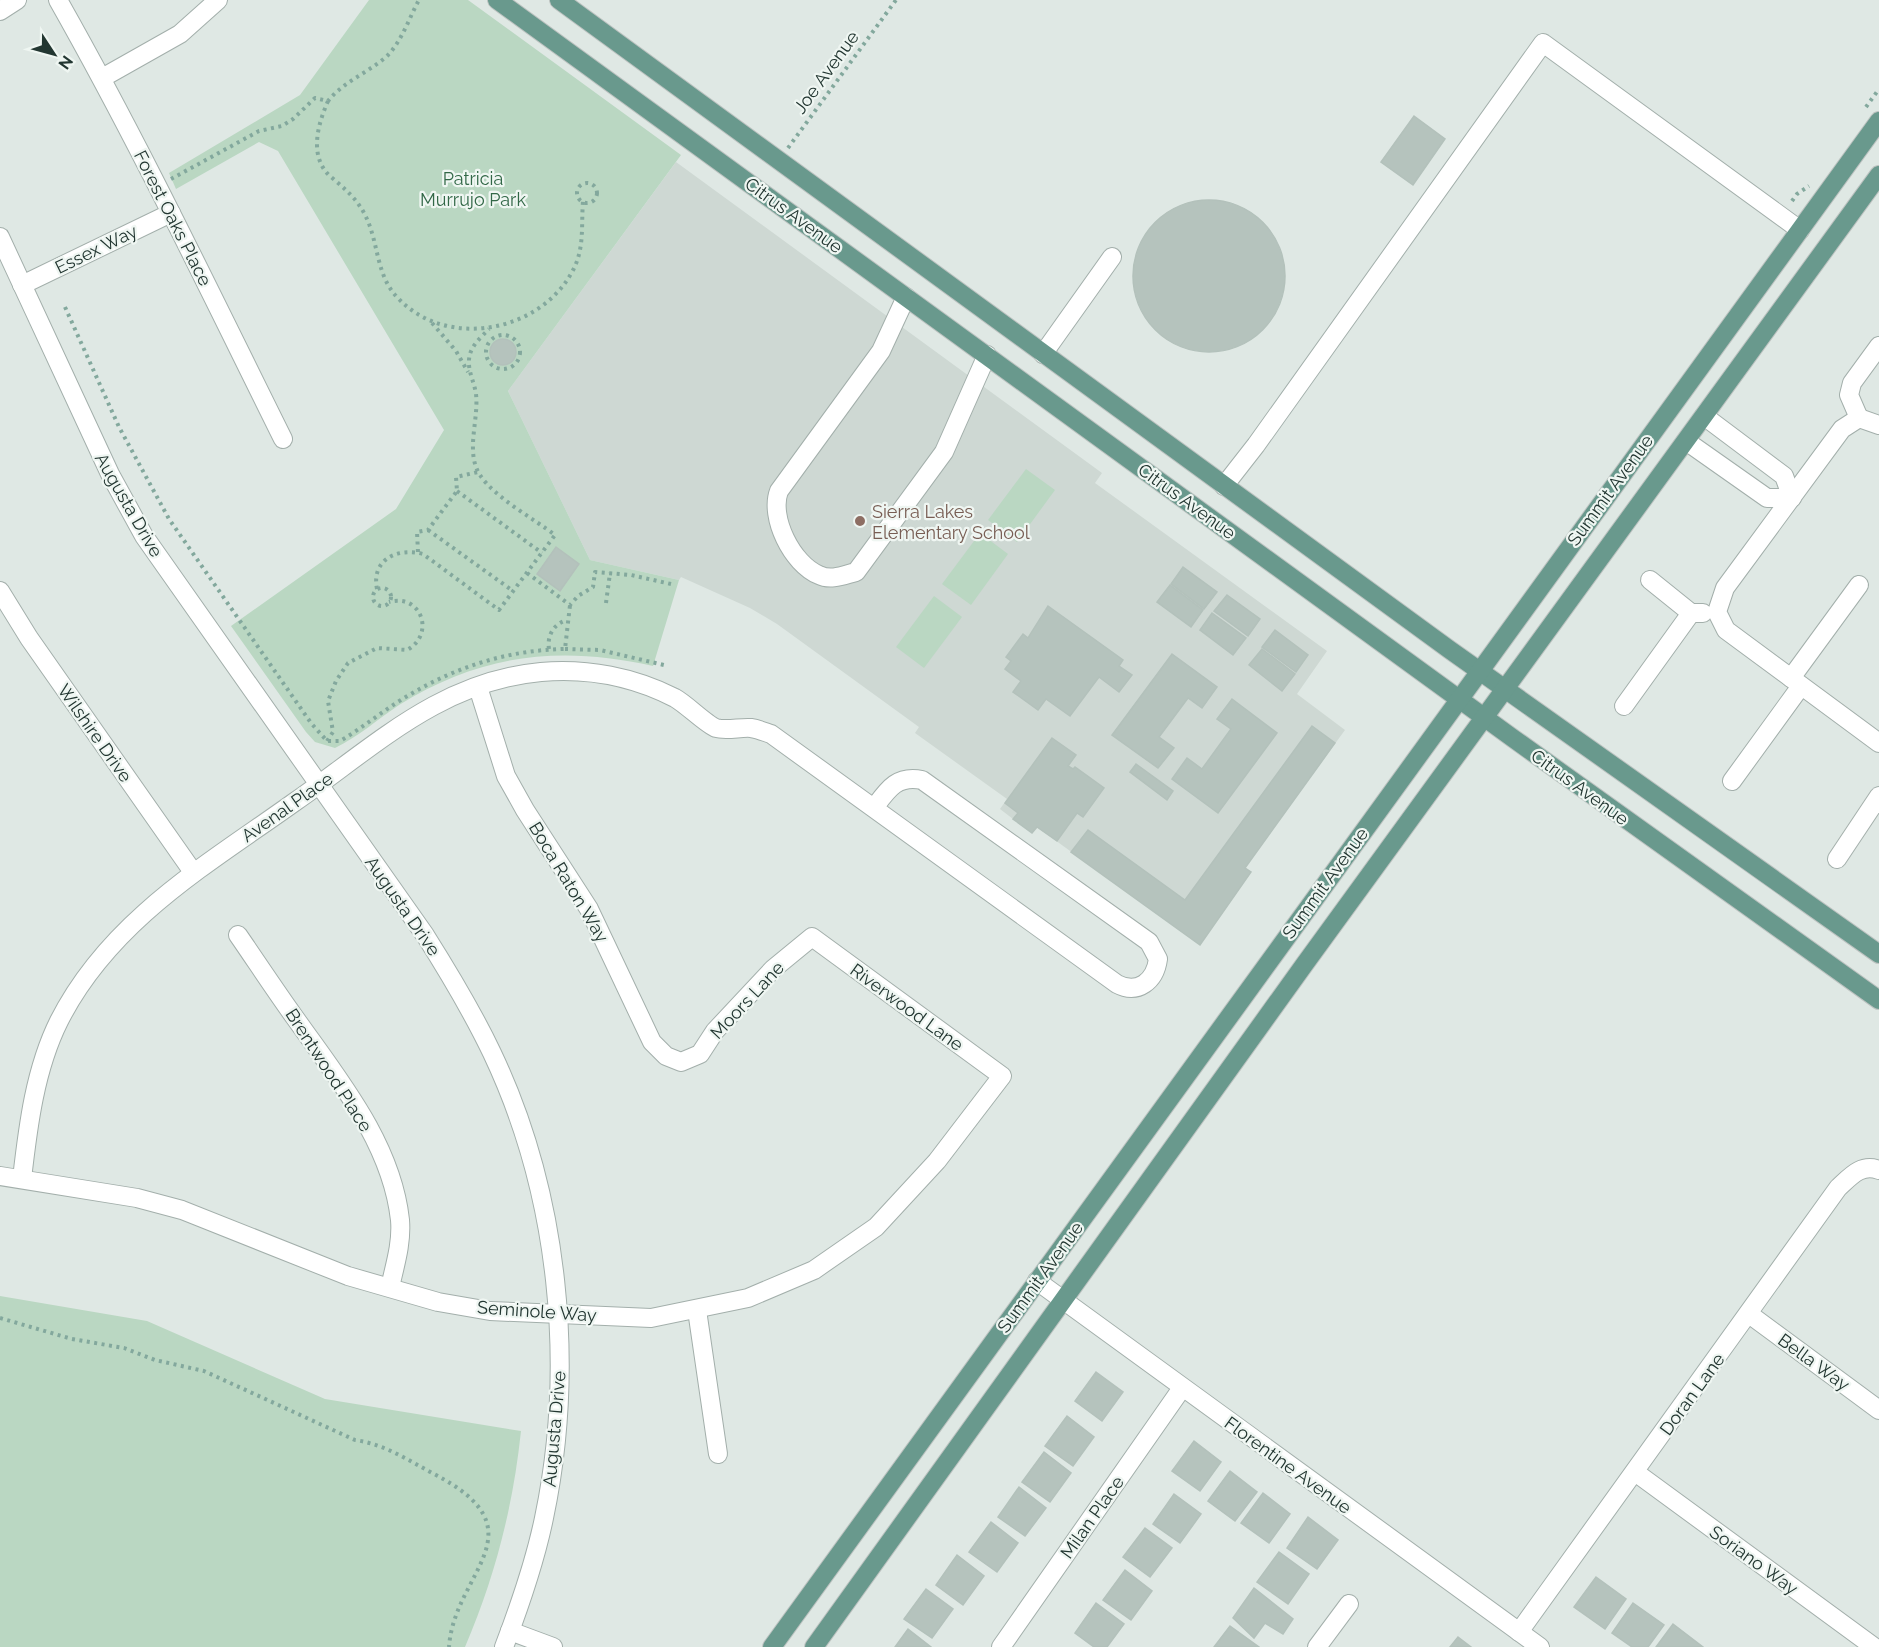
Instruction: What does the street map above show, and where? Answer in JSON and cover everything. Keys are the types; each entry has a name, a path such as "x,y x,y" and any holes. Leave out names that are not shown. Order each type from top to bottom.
{"main road":[{"name":"Citrus Avenue","path":"496,0 1459,699 1879,1000"},
{"name":"Citrus Avenue","path":"559,0 1224,486 1879,954"},
{"name":"Summit Avenue","path":"772,1647 1879,121"},
{"name":"Summit Avenue","path":"814,1647 1879,175"}],"street":[{"path":"0,11 17,0"},
{"name":"Forest Oaks Place","path":"58,0 102,78 283,439"},
{"path":"102,78 180,34 218,0"},
{"path":"1224,486 1256,445 1543,43 1800,230"},
{"name":"Essex Way","path":"22,285 171,213"},
{"name":"Augusta Drive","path":"0,237 105,464 144,536 425,934 462,995 493,1054 518,1118 535,1173 551,1255 560,1390 554,1458 538,1541 507,1639"},
{"path":"1043,354 1112,257"},
{"path":"906,297 881,351 779,491 774,503 778,525 796,555 818,575 833,578 856,572 944,452 987,355"},
{"path":"1858,418 1849,395 1852,383 1879,346"},
{"path":"1704,416 1784,476 1792,498"},
{"path":"1858,418 1879,425"},
{"path":"1858,418 1842,429 1725,588 1717,612 1726,630 1879,743"},
{"path":"1686,441 1767,498 1792,498"},
{"path":"1745,482 1762,459"},
{"path":"1650,580 1691,613 1717,612"},
{"path":"1732,781 1859,585"},
{"name":"Wilshire Drive","path":"0,591 29,638 193,872"},
{"path":"1624,706 1691,613"},
{"name":"Avenal Place","path":"22,1179 34,1095 59,1022 82,984 120,936 137,918 193,872 320,785 426,707 505,678 542,672 615,676 649,686 676,699 715,728 753,729 771,734 874,808"},
{"name":"Boca Raton Way","path":"478,687 506,776 525,810 589,909 652,1042 666,1056 681,1062"},
{"path":"903,778 922,780 1149,942 1158,959 1152,978 1148,982 1131,988 1117,984 874,808 895,783 903,778"},
{"path":"1837,859 1879,796"},
{"name":"Brentwood Place","path":"238,935 330,1067 363,1118 376,1143 394,1192 400,1220 398,1252 390,1287"},
{"name":"Moors Lane","path":"681,1062 700,1054 715,1031 773,969 812,937"},
{"name":"Riverwood Lane","path":"812,937 1002,1076"},
{"name":"Seminole Way","path":"0,1176 137,1198 182,1210 348,1276 438,1302 490,1311 651,1318 748,1298 814,1270 876,1227 938,1161 1002,1076"},
{"name":"Doran Lane","path":"1519,1632 1838,1188 1856,1171 1876,1169"},
{"name":"Florentine Avenue","path":"1037,1281 1540,1647"},
{"path":"697,1310 718,1454"},
{"name":"Bella Way","path":"1749,1314 1879,1410"},
{"name":"Milan Place","path":"1001,1647 1182,1388"},
{"name":"Soriano Way","path":"1635,1472 1874,1647"},
{"path":"1317,1647 1349,1604"},
{"path":"507,1639 553,1647"}],"path":[{"path":"419,0 393,49 385,58 345,83 328,101 319,124 316,142 317,153 322,165 329,175 354,198 364,213 388,286 404,305 431,321 454,327 489,329 519,320 538,310 562,288 579,258 584,228 583,201 578,197 579,188 587,183 593,184 596,190 595,199 589,202 583,201"},
{"name":"Joe Avenue","path":"779,161 896,0"},
{"path":"157,186 211,159 259,131 282,126 315,98 328,101"},
{"path":"65,307 119,427 169,519 310,723 327,741 333,732 328,701 336,681 348,663 377,648 407,650 420,639 424,620 420,611 404,601 389,602 381,606 376,604 373,595 377,589 384,588 389,591 389,602"},
{"path":"377,589 374,578 384,560 401,552 418,553 499,610 555,535 492,488 478,472 473,442 478,412 476,391 469,372 456,351 431,321"},
{"path":"498,327 500,335"},
{"path":"469,372 473,348 489,329"},
{"path":"500,335 511,337 520,350 515,365 506,369 490,363 486,353 490,342 500,335"},
{"path":"418,553 417,532 428,530 457,491 456,477 478,472"},
{"path":"457,491 542,553"},
{"path":"428,530 513,591"},
{"path":"527,573 570,605 578,596 593,587 595,572 671,584"},
{"path":"606,603 610,573"},
{"path":"549,649 548,642 555,627 567,620"},
{"path":"565,649 600,650 664,665"},
{"path":"0,1318 72,1339 124,1348 155,1360 204,1371 355,1440 374,1442 448,1481 474,1499 484,1515 488,1534 482,1562 450,1630 449,1647"}],"shaded area":[{"name":"Sierra Lakes Elementary School","path":"676,162 1102,473 1095,483 1327,651 1297,694 1345,730 1245,867 1251,872 1200,945 1037,827 1032,833 1013,819 1000,809 1007,799 915,733 919,727 777,624 750,608 681,577 679,580 590,560 508,391"}],"green space":[{"name":"Patricia Murrujo Park","path":"369,0 468,0 681,155 508,391 590,560 679,580 653,666 586,656 522,658 491,665 460,674 430,688 399,705 335,748 315,742 306,732 231,626 396,509 444,430 278,151 259,142 176,189 169,173 300,95"},
{"path":"1026,469 1055,490 1017,542 988,520"},
{"path":"980,533 1008,554 971,605 942,584"},
{"path":"934,596 962,617 924,668 896,647"},
{"path":"0,1296 147,1321 325,1399 521,1431 508,1514 494,1568 465,1647 0,1647"}],"building":[{"path":"1414,116 1445,139 1413,185 1381,162"},
{"path":"1209,200 1238,205 1263,222 1280,247 1285,276 1280,305 1263,330 1238,347 1209,352 1180,347 1155,330 1138,305 1133,276 1138,247 1155,222 1180,205"},
{"path":"503,339 513,342 516,352 513,362 503,365 493,362 490,352 493,342"},
{"path":"556,547 579,564 560,591 537,574"},
{"path":"1183,567 1217,592 1204,609 1171,584"},
{"path":"1170,585 1203,610 1191,627 1157,602"},
{"path":"1227,595 1260,619 1248,636 1214,611"},
{"path":"1048,606 1123,660 1119,666 1132,675 1119,692 1099,677 1070,716 1046,699 1038,710 1013,692 1021,681 1005,669 1011,661 1006,657 1023,634 1028,638"},
{"path":"1212,613 1246,638 1233,655 1200,630"},
{"path":"1275,630 1308,655 1296,672 1262,647"},
{"path":"1262,649 1295,674 1282,691 1249,665"},
{"path":"1172,654 1217,687 1202,708 1188,698 1159,737 1174,748 1158,768 1112,735"},
{"path":"1232,699 1277,733 1218,813 1172,779 1187,758 1202,769 1231,729 1217,719"},
{"path":"1312,726 1335,743 1245,868 1251,872 1200,945 1071,852 1088,830 1185,900"},
{"path":"1052,738 1076,755 1068,766 1073,769 1075,767 1104,788 1083,817 1077,813 1057,841 1037,827 1032,833 1013,819 1018,813 1005,803"},
{"path":"1136,764 1173,791 1167,800 1130,772"},
{"path":"1096,1372 1123,1392 1102,1421 1075,1401"},
{"path":"1067,1416 1094,1437 1073,1466 1045,1446"},
{"path":"1194,1441 1221,1462 1200,1491 1172,1471"},
{"path":"1044,1452 1071,1473 1050,1502 1022,1482"},
{"path":"1230,1471 1257,1492 1235,1521 1208,1501"},
{"path":"1019,1487 1046,1508 1025,1536 998,1517"},
{"path":"1263,1493 1290,1514 1269,1543 1241,1523"},
{"path":"1174,1494 1201,1514 1180,1543 1153,1524"},
{"path":"1308,1517 1338,1540 1317,1569 1287,1548"},
{"path":"991,1522 1018,1543 997,1572 969,1552"},
{"path":"1145,1528 1172,1548 1150,1577 1123,1557"},
{"path":"1279,1552 1309,1574 1288,1604 1257,1582"},
{"path":"957,1555 984,1576 963,1605 936,1585"},
{"path":"1125,1570 1152,1591 1131,1620 1103,1600"},
{"path":"1596,1577 1626,1599 1605,1629 1574,1607"},
{"path":"1254,1588 1293,1619 1283,1634 1265,1623 1254,1638 1233,1618"},
{"path":"926,1589 953,1609 932,1638 904,1619"},
{"path":"1096,1603 1124,1624 1107,1647 1094,1647 1075,1633"},
{"path":"1633,1603 1664,1625 1648,1647 1632,1647 1612,1633"},
{"path":"1673,1624 1703,1647 1656,1647"},
{"path":"1230,1626 1259,1647 1214,1647"},
{"path":"908,1629 931,1647 895,1647"},
{"path":"1458,1637 1471,1647 1450,1647"}],"place":[{"name":"Sierra Lakes Elementary School","path":"860,521"}]}
